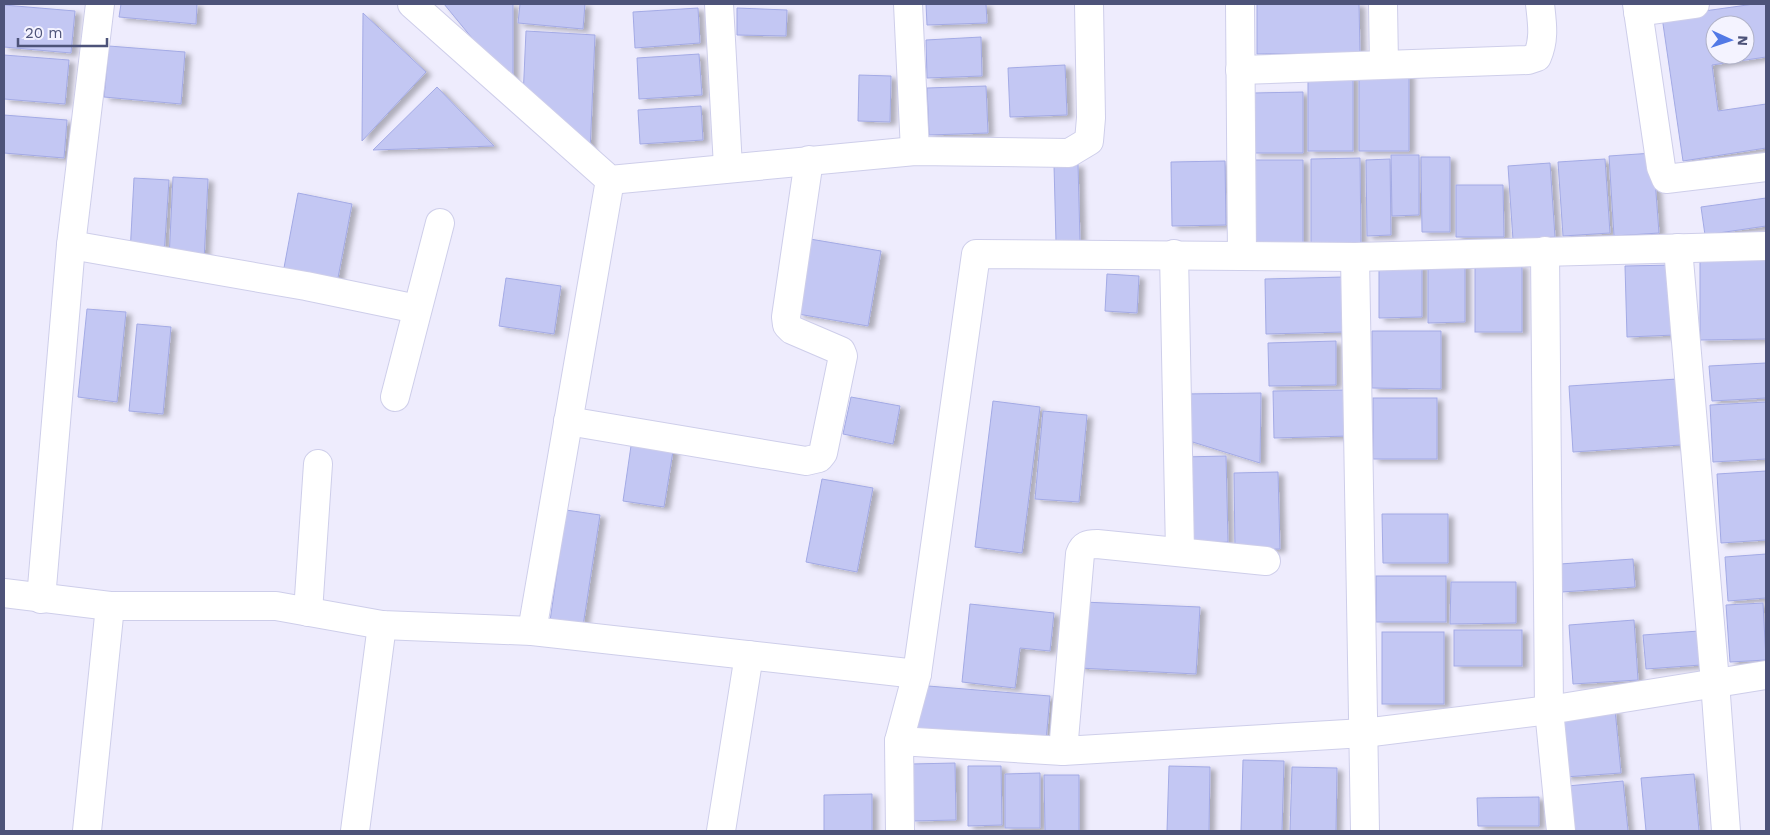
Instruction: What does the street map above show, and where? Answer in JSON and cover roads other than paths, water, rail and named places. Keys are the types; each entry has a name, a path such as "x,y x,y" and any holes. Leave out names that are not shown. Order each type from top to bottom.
{"street":[{"path":"41,599 71,245 100,4"},
{"path":"412,4 610,180 728,167 915,151 1069,153 1089,141 1091,118 1089,4"},
{"path":"719,4 728,167"},
{"path":"908,4 915,151"},
{"path":"1240,4 1242,256"},
{"path":"1383,4 1384,64"},
{"path":"1240,70 1528,60 1537,56 1541,48 1543,36 1540,4"},
{"path":"1694,4 1637,8 1660,167 1666,179 1766,167"},
{"path":"568,421 806,461 818,458 823,453 843,356 841,351 792,330 787,324 786,317 809,160"},
{"path":"532,631 610,180"},
{"path":"395,397 440,223"},
{"path":"71,245 306,286 418,308"},
{"path":"900,831 899,741 917,674 976,254 1174,254 1355,257 1766,246"},
{"path":"1678,248 1716,682 1726,831"},
{"path":"1545,251 1549,710 1562,831"},
{"path":"1174,254 1180,552"},
{"path":"1355,257 1365,831"},
{"path":"308,612 318,464"},
{"path":"1063,751 1080,554 1083,547 1089,544 1097,544 1266,561"},
{"path":"4,593 110,606 276,606 382,624 532,631 917,674"},
{"path":"87,831 110,606"},
{"path":"355,831 382,624"},
{"path":"721,831 749,655"},
{"path":"899,741 1063,751 1364,733 1549,710 1766,675"}]}
